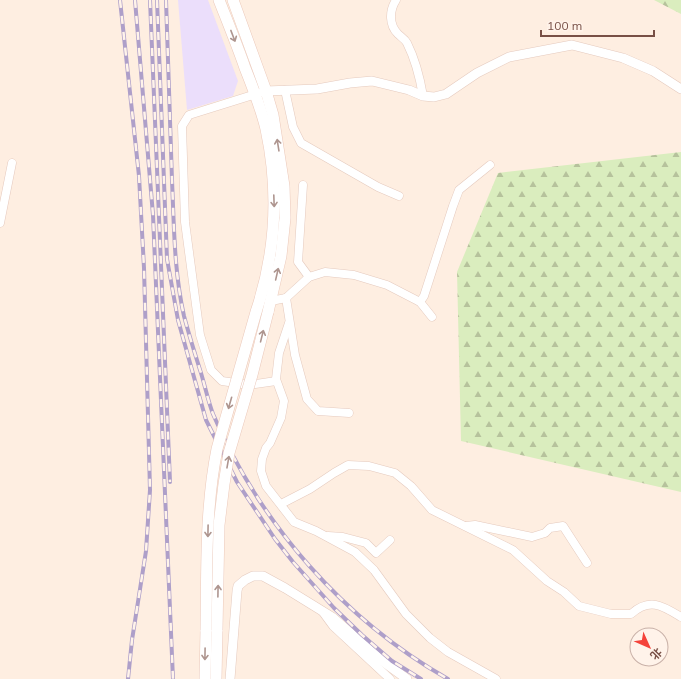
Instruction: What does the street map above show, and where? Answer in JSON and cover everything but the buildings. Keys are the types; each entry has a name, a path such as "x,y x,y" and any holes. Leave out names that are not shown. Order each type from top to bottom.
{"main road":[{"path":"205,679 211,630 219,525 229,453 252,375 271,301 281,256 285,218 284,186 273,115 219,0"},
{"path":"216,679 211,630 209,510 214,464 264,287 273,239 274,204 272,163 261,92 233,0"}],"street":[{"path":"396,0 392,10 392,25 406,41 421,80 423,96"},
{"path":"276,380 249,385 222,381 211,370 200,335 185,222 182,126 189,115 261,92 317,89 372,81 408,90 423,96 434,97 446,94 477,73 509,57 572,44 623,58 653,71 681,89"},
{"path":"285,90 292,127 302,143 378,187 399,196"},
{"path":"0,223 12,164"},
{"path":"420,302 424,296 459,190 490,165"},
{"path":"302,186 298,262 309,277"},
{"path":"271,301 286,298 309,277 325,272 354,275 387,285 420,302 432,317"},
{"path":"286,298 295,355 307,399 318,411 349,413"},
{"path":"289,323 279,353 276,380 284,401 281,418 262,459 261,471 266,486 294,522 355,552 374,570 406,614 430,638 448,652 496,679"},
{"path":"281,504 310,490 334,473 348,466 369,466 395,473 411,486 432,510 513,550 547,581 564,592 580,606 611,614 631,614 639,606 649,604 660,606 681,617"},
{"path":"464,526 475,525 532,538 545,533 550,528 563,526 587,563"},
{"path":"325,536 343,537 366,543 376,553 390,540"},
{"path":"230,679 236,595 238,586 253,576 263,576 332,618 381,660 407,679"},
{"path":"321,611 333,626 390,679"}],"shaded area":[{"path":"178,0 208,0 238,81 233,96 187,110"}],"green space":[{"path":"654,0 681,0 681,14"},
{"path":"681,152 681,492 461,441 457,272 498,173"}],"railway":[{"path":"120,0 139,176 144,268 150,490 146,551 132,640 128,679"},
{"path":"135,0 153,215 173,679"},
{"path":"150,0 170,482"},
{"path":"157,0 167,259 178,320 206,420 237,482 275,539 293,562 334,608 362,635 392,661 421,679"},
{"path":"166,0 174,231 178,283 184,316 213,414 232,455 255,494 281,531 309,566 340,598 374,628 410,655 448,679"}]}
